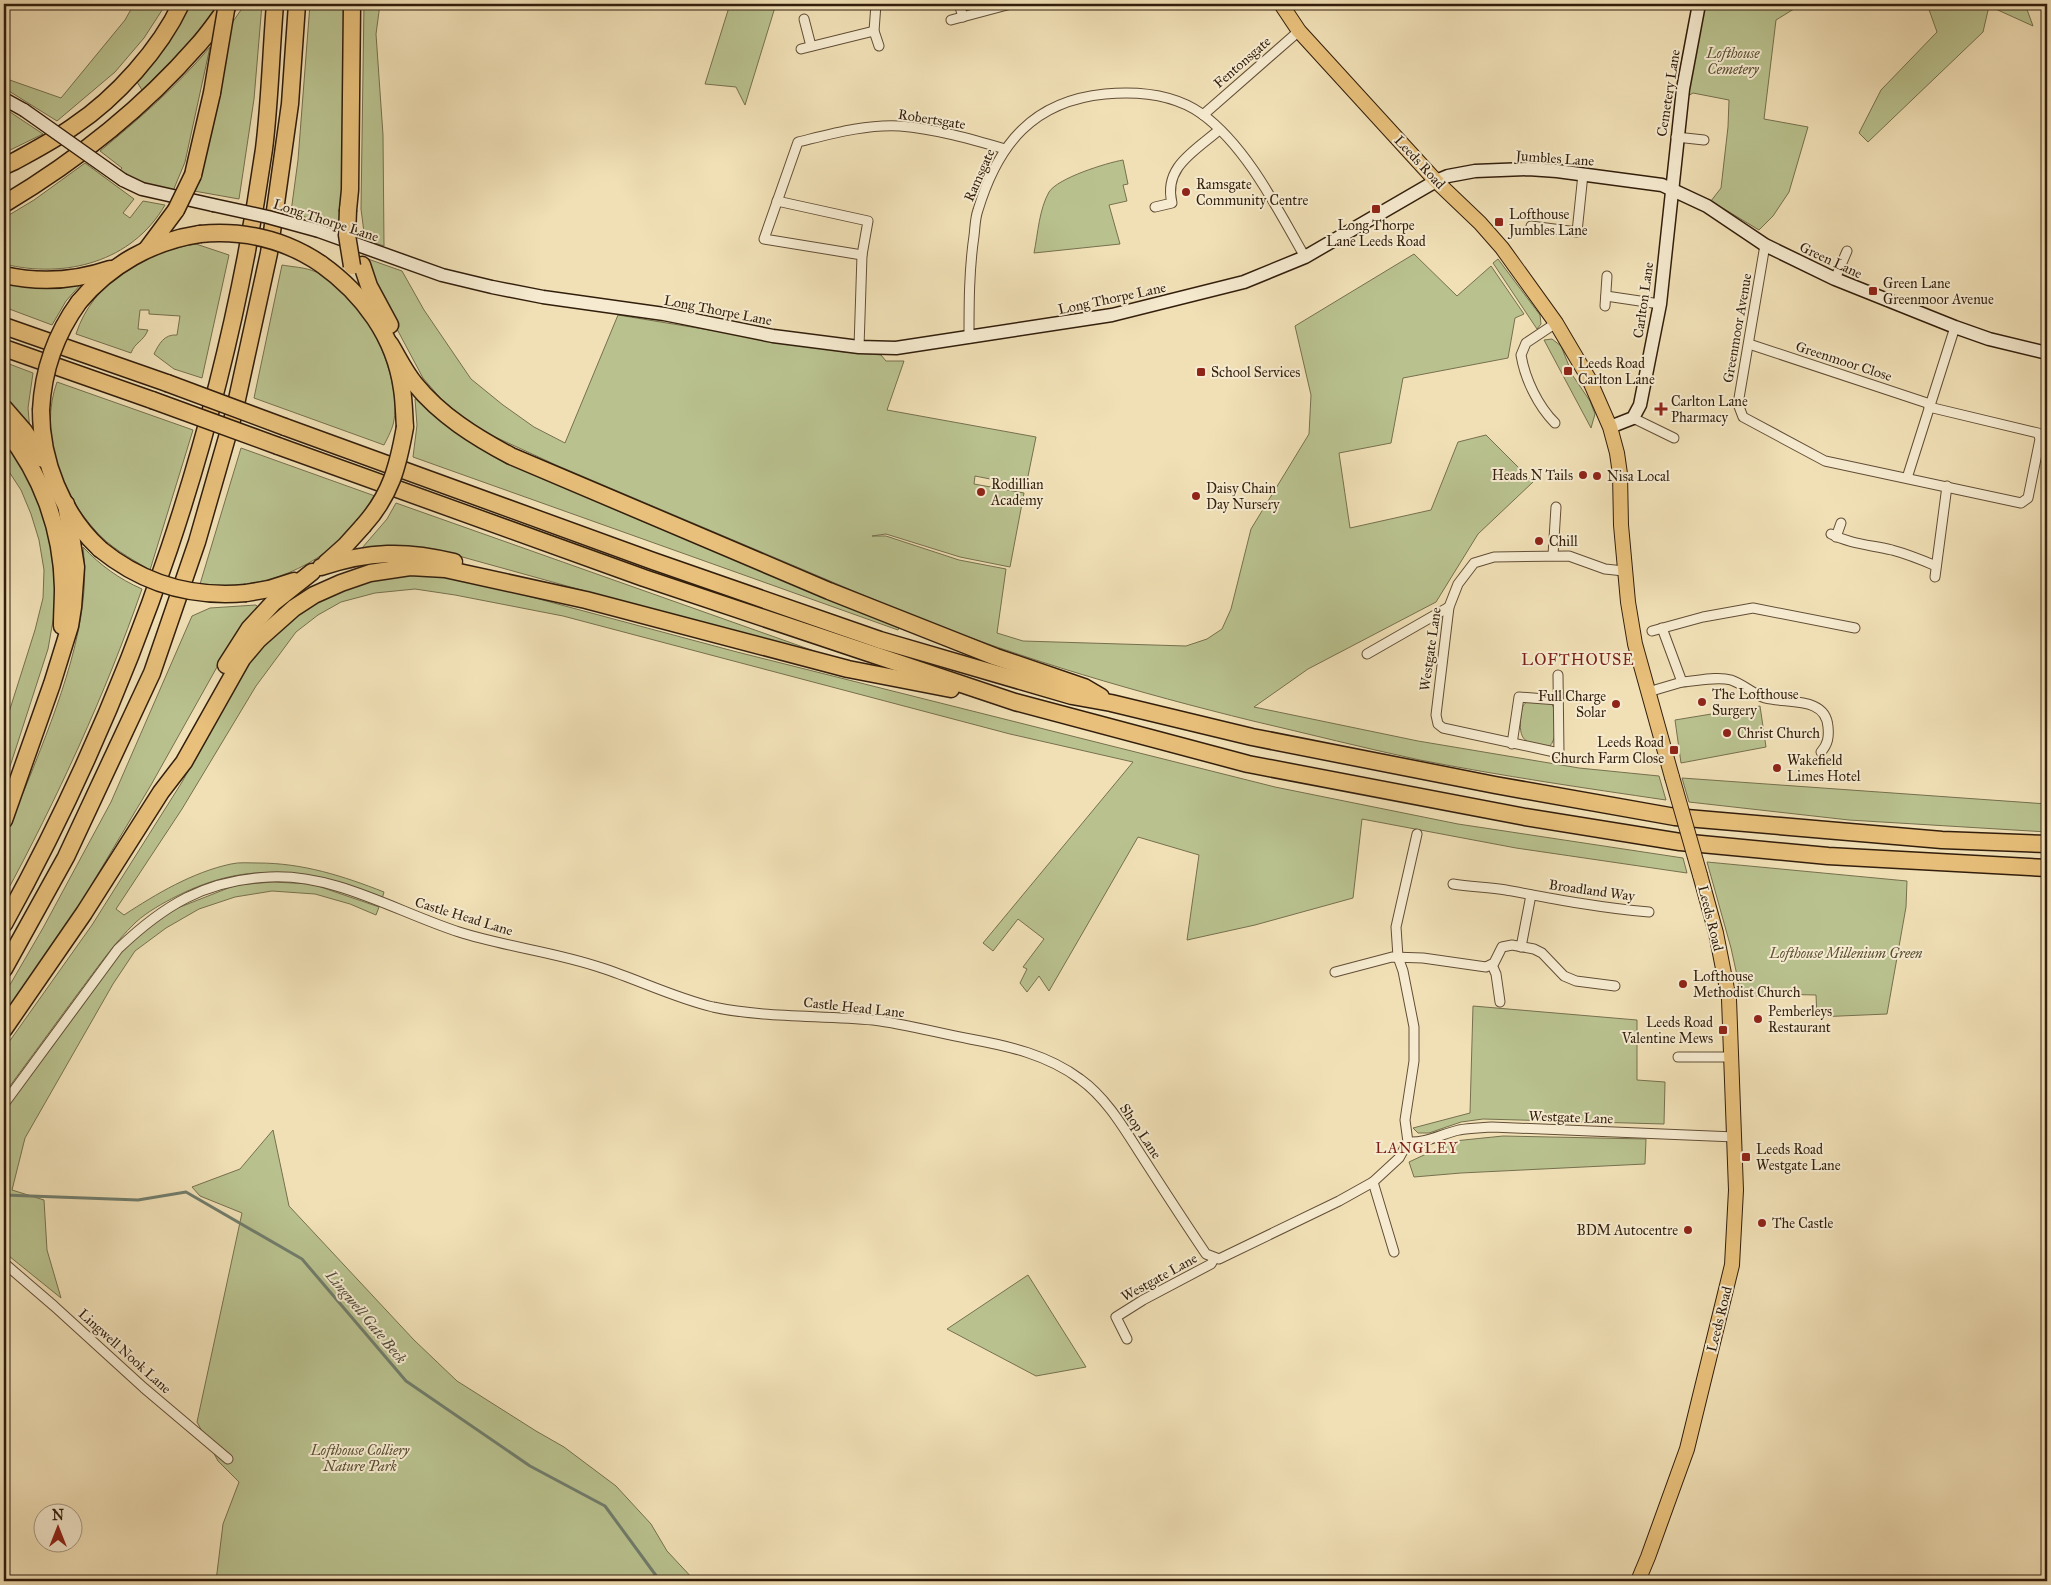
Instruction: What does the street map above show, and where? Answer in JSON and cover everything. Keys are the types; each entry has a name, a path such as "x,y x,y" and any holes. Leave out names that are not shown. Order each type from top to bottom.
{"highway":[{"path":"4,166 74,127 112,94 154,49 181,4"},
{"path":"147,249 176,210 193,175 212,93 228,4"},
{"path":"4,204 53,174 121,122 163,83 192,51 228,4"},
{"path":"4,924 50,840 135,646 181,516 201,449 232,324 264,148 275,4"},
{"path":"4,969 66,857 152,673 197,542 234,413 269,253 290,104 297,4"},
{"path":"352,4 350,210 347,235 357,266 364,304"},
{"path":"49,467 42,439 41,410 43,385 53,346 79,302 102,279 122,265 147,249 168,240 200,234 230,233 259,237 293,248 321,264 346,283 364,304 414,382 454,421 486,443 511,456 838,595 996,657 1084,687 1111,704"},
{"path":"4,275 59,280 94,274 122,265"},
{"path":"357,266 420,381 438,407"},
{"path":"4,326 167,383 653,561 880,640 1072,696 1252,737 1495,786 1675,817 1942,840 2047,844"},
{"path":"161,792 174,761 219,677 249,629 273,603 345,546 377,510 388,490 400,458 405,427 402,388 390,344"},
{"path":"4,348 644,578 1015,702 1248,764 1545,820 1680,842 1828,856 2047,868"},
{"path":"4,408 24,431 49,467 66,504 80,526 100,549 128,569 155,583 172,588 215,595 246,593 288,584 316,569 366,555 394,552 411,553 506,574 586,600 848,669 1015,702"},
{"path":"4,428 36,475 51,514 61,554 63,588 61,654"},
{"path":"4,820 70,626 76,582 75,555 66,504"},
{"path":"4,1029 84,913 161,792 184,762 242,660 275,623 314,595 341,583 370,573 410,567 470,573 538,591 586,600"}],"main road":[{"name":"Leeds Road","path":"1281,4 1299,31 1436,181 1480,223 1502,248 1556,323 1589,379 1610,427 1620,474 1624,571 1636,644 1716,933 1729,999 1735,1137 1736,1190 1732,1265 1687,1449 1638,1581"},
{"name":"Cemetery Lane","path":"1671,188 1683,89 1699,4"},
{"name":"Long Thorpe Lane","path":"4,98 123,180 142,190 268,216 442,275 492,287 543,297 664,314 773,336 858,347 896,348 1133,311 1244,282 1305,257 1436,181"},
{"name":"Jumbles Lane","path":"1436,181 1461,173 1528,169 1651,182 1671,188"},
{"name":"Green Lane","path":"1671,188 1707,206 1765,245 1835,279 1954,327 2047,353"},
{"name":"Carlton Lane","path":"1633,418 1640,405 1660,304 1671,188"},
{"path":"1610,427 1633,418"}],"street":[{"path":"876,4 874,31 879,46"},
{"path":"959,4 963,17"},
{"path":"951,20 1011,4"},
{"path":"804,20 811,46"},
{"path":"801,49 874,31"},
{"name":"Fentonsgate","path":"1203,114 1299,31"},
{"name":"Ramsgate","path":"969,338 970,267 977,211 990,179 1005,149 1031,120 1050,108 1073,100 1095,95 1118,93 1164,97 1184,103 1203,114 1235,146 1249,164 1305,257"},
{"name":"Robertsgate","path":"862,255 764,239 798,142 849,130 899,126 955,134 1005,149"},
{"path":"1155,207 1172,203 1170,181 1175,171 1219,130"},
{"path":"1676,137 1704,140"},
{"path":"1531,226 1577,232 1583,174"},
{"path":"777,201 868,221 862,255 858,347"},
{"name":"Greenmoor Avenue","path":"1765,245 1738,404 1738,409 1743,417 1825,461 2021,503 2028,498 2040,439 2038,433"},
{"path":"1835,279 1847,251"},
{"path":"1605,306 1608,276"},
{"path":"1606,296 1660,304"},
{"path":"1555,423 1543,411 1540,405 1521,355 1526,343 1556,323"},
{"path":"1907,478 1954,327"},
{"name":"Greenmoor Close","path":"1749,344 1930,405 2038,433"},
{"path":"1633,418 1674,438"},
{"path":"1935,577 1947,486"},
{"path":"1556,507 1553,555 1569,556 1605,569 1624,571"},
{"path":"1841,522 1834,535 1899,552 1936,566"},
{"name":"Westgate Lane","path":"1512,744 1443,728 1436,722 1449,607 1458,584 1474,563 1494,557 1553,555"},
{"path":"1367,654 1449,607"},
{"path":"1652,631 1703,617 1753,608 1854,628"},
{"path":"1840,635 1841,625"},
{"path":"1662,628 1682,682"},
{"path":"1558,675 1559,753 1512,744 1519,696 1558,700"},
{"path":"1648,692 1682,682 1730,680 1764,697 1804,702 1815,706 1823,712 1828,722 1829,736 1822,752"},
{"path":"1408,1142 1405,1120 1414,1061 1414,1027 1403,971 1398,957 1396,927 1417,834"},
{"name":"Castle Head Lane","path":"4,1104 94,980 118,949 141,927 167,907 195,893 235,880 272,877 312,880 349,890 460,932 601,967 658,989 713,1006 758,1012 876,1021 1009,1046"},
{"name":"Broadland Way","path":"1453,884 1504,889 1610,908 1649,912"},
{"name":"Broadland Way","path":"1521,947 1531,895"},
{"path":"1336,972 1386,958 1398,957 1423,958 1483,967 1492,965 1502,947 1508,945 1542,953 1564,976 1576,981 1614,986"},
{"path":"1492,965 1496,974 1500,1002"},
{"name":"Shop Lane","path":"1009,1046 1045,1059 1081,1079 1112,1110 1206,1254 1219,1258"},
{"path":"1678,1057 1732,1058"},
{"name":"Westgate Lane","path":"1127,1339 1116,1317 1219,1258 1339,1201 1373,1182 1399,1158 1408,1142 1432,1140 1458,1130 1492,1127 1735,1137"},
{"path":"1373,1182 1394,1252"},
{"name":"Lingwell Nook Lane","path":"4,1263 144,1388 228,1459"}],"green space":[{"path":"134,4 166,4 144,38 115,72 57,121 4,88 4,78 61,98 125,20"},
{"path":"189,4 217,4 216,9 187,45 142,90 137,82 161,52"},
{"path":"245,4 262,4 254,99 239,199 194,191 232,23"},
{"path":"310,4 346,4 343,209 340,209 340,229 291,212 298,160"},
{"path":"364,4 380,4 376,34 383,135 384,246 365,240 361,209"},
{"path":"730,4 776,4 745,105 736,87 705,84"},
{"name":"Lofthouse Cemetery","path":"1705,4 1802,4 1776,20 1764,119 1808,127 1789,192 1773,216 1759,230 1711,201 1721,188 1729,100 1693,93 1688,96"},
{"path":"1927,4 2025,4 2033,26 1989,6 1983,32 1868,142 1859,133 1881,90 1937,32"},
{"path":"210,47 185,162 173,191 145,184 119,171 122,168 100,151 157,102"},
{"path":"4,108 43,134 4,153"},
{"path":"1123,160 1128,184 1123,185 1127,201 1109,205 1120,244 1034,253 1041,214 1049,192 1072,177 1106,164"},
{"path":"85,163 134,199 123,213 130,218 143,201 165,205 151,225 134,240 116,253 95,262 73,267 50,269 4,264 4,218 34,200"},
{"path":"196,244 229,255 202,378 174,369 154,354 165,338 177,335 180,316 149,314 149,310 140,310 138,329 148,330 131,353 76,334 94,299 123,273 140,262 158,254"},
{"path":"1414,254 1457,296 1491,266 1524,314 1515,318 1508,358 1403,378 1391,443 1339,453 1350,528 1431,510 1458,442 1486,435 1533,482 1478,534 1436,602 1308,669 1254,707 1418,741 1579,768 1659,776 1666,800 1512,777 1420,760 1253,721 1082,675 956,633 915,617 556,465 493,436 469,422 442,400 423,378 373,284 368,259 402,271 424,310 471,379 534,427 565,443 618,315 844,352 881,355 886,361 904,361 887,410 1036,437 1026,486 975,476 974,484 1024,493 1010,567 960,557 886,534 872,536 886,536 959,560 1006,569 997,633 1023,641 1186,646 1207,639 1222,629 1231,609 1251,529 1309,434 1311,395 1295,326"},
{"path":"1498,259 1540,315 1541,324 1537,329 1493,263"},
{"path":"282,265 312,270 333,282 363,314 375,335 385,357 392,380 395,401 393,423 384,445 254,398"},
{"path":"4,281 82,283 66,301 52,325 4,307"},
{"path":"1552,339 1561,346 1573,376 1590,401 1595,414 1591,428 1544,340"},
{"path":"4,362 33,373 28,408 30,431 4,403"},
{"path":"57,382 193,430 150,570 106,541 82,514 71,497 56,460 52,440 50,421 52,401"},
{"path":"417,398 449,427 511,464 899,628 898,630 413,457 417,425 415,399"},
{"path":"4,441 30,481 45,520 52,556 55,589 54,615 48,649 4,785 4,728 35,630 43,598 44,570 39,540 31,514 21,490 4,464"},
{"path":"241,448 375,496 347,533 316,559 280,576 260,582 220,586 200,584"},
{"path":"396,503 834,658 812,654 448,553 405,546 362,548 387,519"},
{"path":"83,547 110,571 142,589 128,629 79,746 43,822 4,897 4,839 51,722 78,633 85,575"},
{"path":"407,575 438,575 464,579 737,652 1275,787 1458,824 1683,858 1687,873 1516,848 1362,819 1353,898 1255,925 1187,940 1199,855 1138,837 1049,991 1039,976 1027,992 1020,983 1027,969 1023,967 1044,939 1018,919 993,951 983,943 1133,762 1010,734 563,616 415,589 375,593 341,602 318,615 296,632 256,686 182,809 116,909 124,915 189,878 203,872 241,863 291,865 307,868 384,892 382,899 329,881 279,873 255,873 204,884 172,899 140,918 120,939 97,967 4,1094 4,1049 92,925 182,782 246,668 265,644 286,623 312,604 337,592 371,580"},
{"path":"256,605 258,607 231,642 151,785 83,899 4,1015 4,995 43,928 111,802 192,616 210,608"},
{"path":"1527,702 1550,703 1553,706 1555,733 1549,747 1529,742 1522,736 1521,715 1523,706"},
{"path":"1760,706 1766,747 1681,763 1675,720"},
{"path":"1682,778 2047,804 2047,832 1849,820 1689,802"},
{"name":"Lofthouse Millenium Green","path":"1707,862 1907,881 1906,907 1887,1014 1817,1017 1816,995 1769,994 1742,998 1731,948"},
{"path":"273,882 312,884 379,907 376,915 350,904 315,894 272,891 235,897 199,909 166,928 135,951 113,984 25,1138 12,1190 44,1200 47,1250 61,1298 4,1252 4,1112 119,954 144,929 170,911 236,885"},
{"path":"1473,1006 1637,1020 1637,1080 1665,1082 1664,1124 1483,1119 1461,1122 1429,1133 1418,1133 1413,1128 1470,1113"},
{"name":"Lofthouse Colliery Nature Park","path":"273,1130 289,1206 414,1340 457,1381 564,1447 616,1486 651,1524 667,1551 695,1581 216,1581 223,1524 239,1482 218,1461 197,1422 242,1213 200,1196 192,1187 240,1169"},
{"path":"1503,1136 1646,1139 1645,1164 1414,1177 1409,1162 1454,1141"},
{"path":"1028,1275 1086,1367 1036,1376 947,1329"}],"waterway":[{"name":"Lingwell Gate Beck","path":"4,1195 138,1200 186,1192 302,1259 406,1381 530,1466 605,1506 660,1581"}],"place":[{"name":"Ramsgate Community Centre","path":"1186,192"},
{"name":"Long Thorpe Lane Leeds Road","path":"1376,209"},
{"name":"Lofthouse Jumbles Lane","path":"1499,222"},
{"name":"Green Lane Greenmoor Avenue","path":"1873,291"},
{"name":"Leeds Road Carlton Lane","path":"1568,371"},
{"name":"School Services","path":"1201,372"},
{"name":"Carlton Lane Pharmacy","path":"1661,409"},
{"name":"Heads N Tails","path":"1583,475"},
{"name":"Nisa Local","path":"1597,476"},
{"name":"Rodillian Academy","path":"981,492"},
{"name":"Daisy Chain Day Nursery","path":"1196,496"},
{"name":"Chill","path":"1539,541"},
{"name":"The Lofthouse Surgery","path":"1702,702"},
{"name":"Full Charge Solar","path":"1616,704"},
{"name":"Christ Church","path":"1727,733"},
{"name":"Leeds Road Church Farm Close","path":"1674,750"},
{"name":"Wakefield Limes Hotel","path":"1777,768"},
{"name":"Lofthouse Methodist Church","path":"1683,984"},
{"name":"Pemberleys Restaurant","path":"1758,1019"},
{"name":"Leeds Road Valentine Mews","path":"1723,1030"},
{"name":"Leeds Road Westgate Lane","path":"1746,1157"},
{"name":"The Castle","path":"1762,1223"},
{"name":"BDM Autocentre","path":"1688,1230"}],"district":[{"name":"LOFTHOUSE","path":"1578,659"},
{"name":"LANGLEY","path":"1417,1148"}]}
